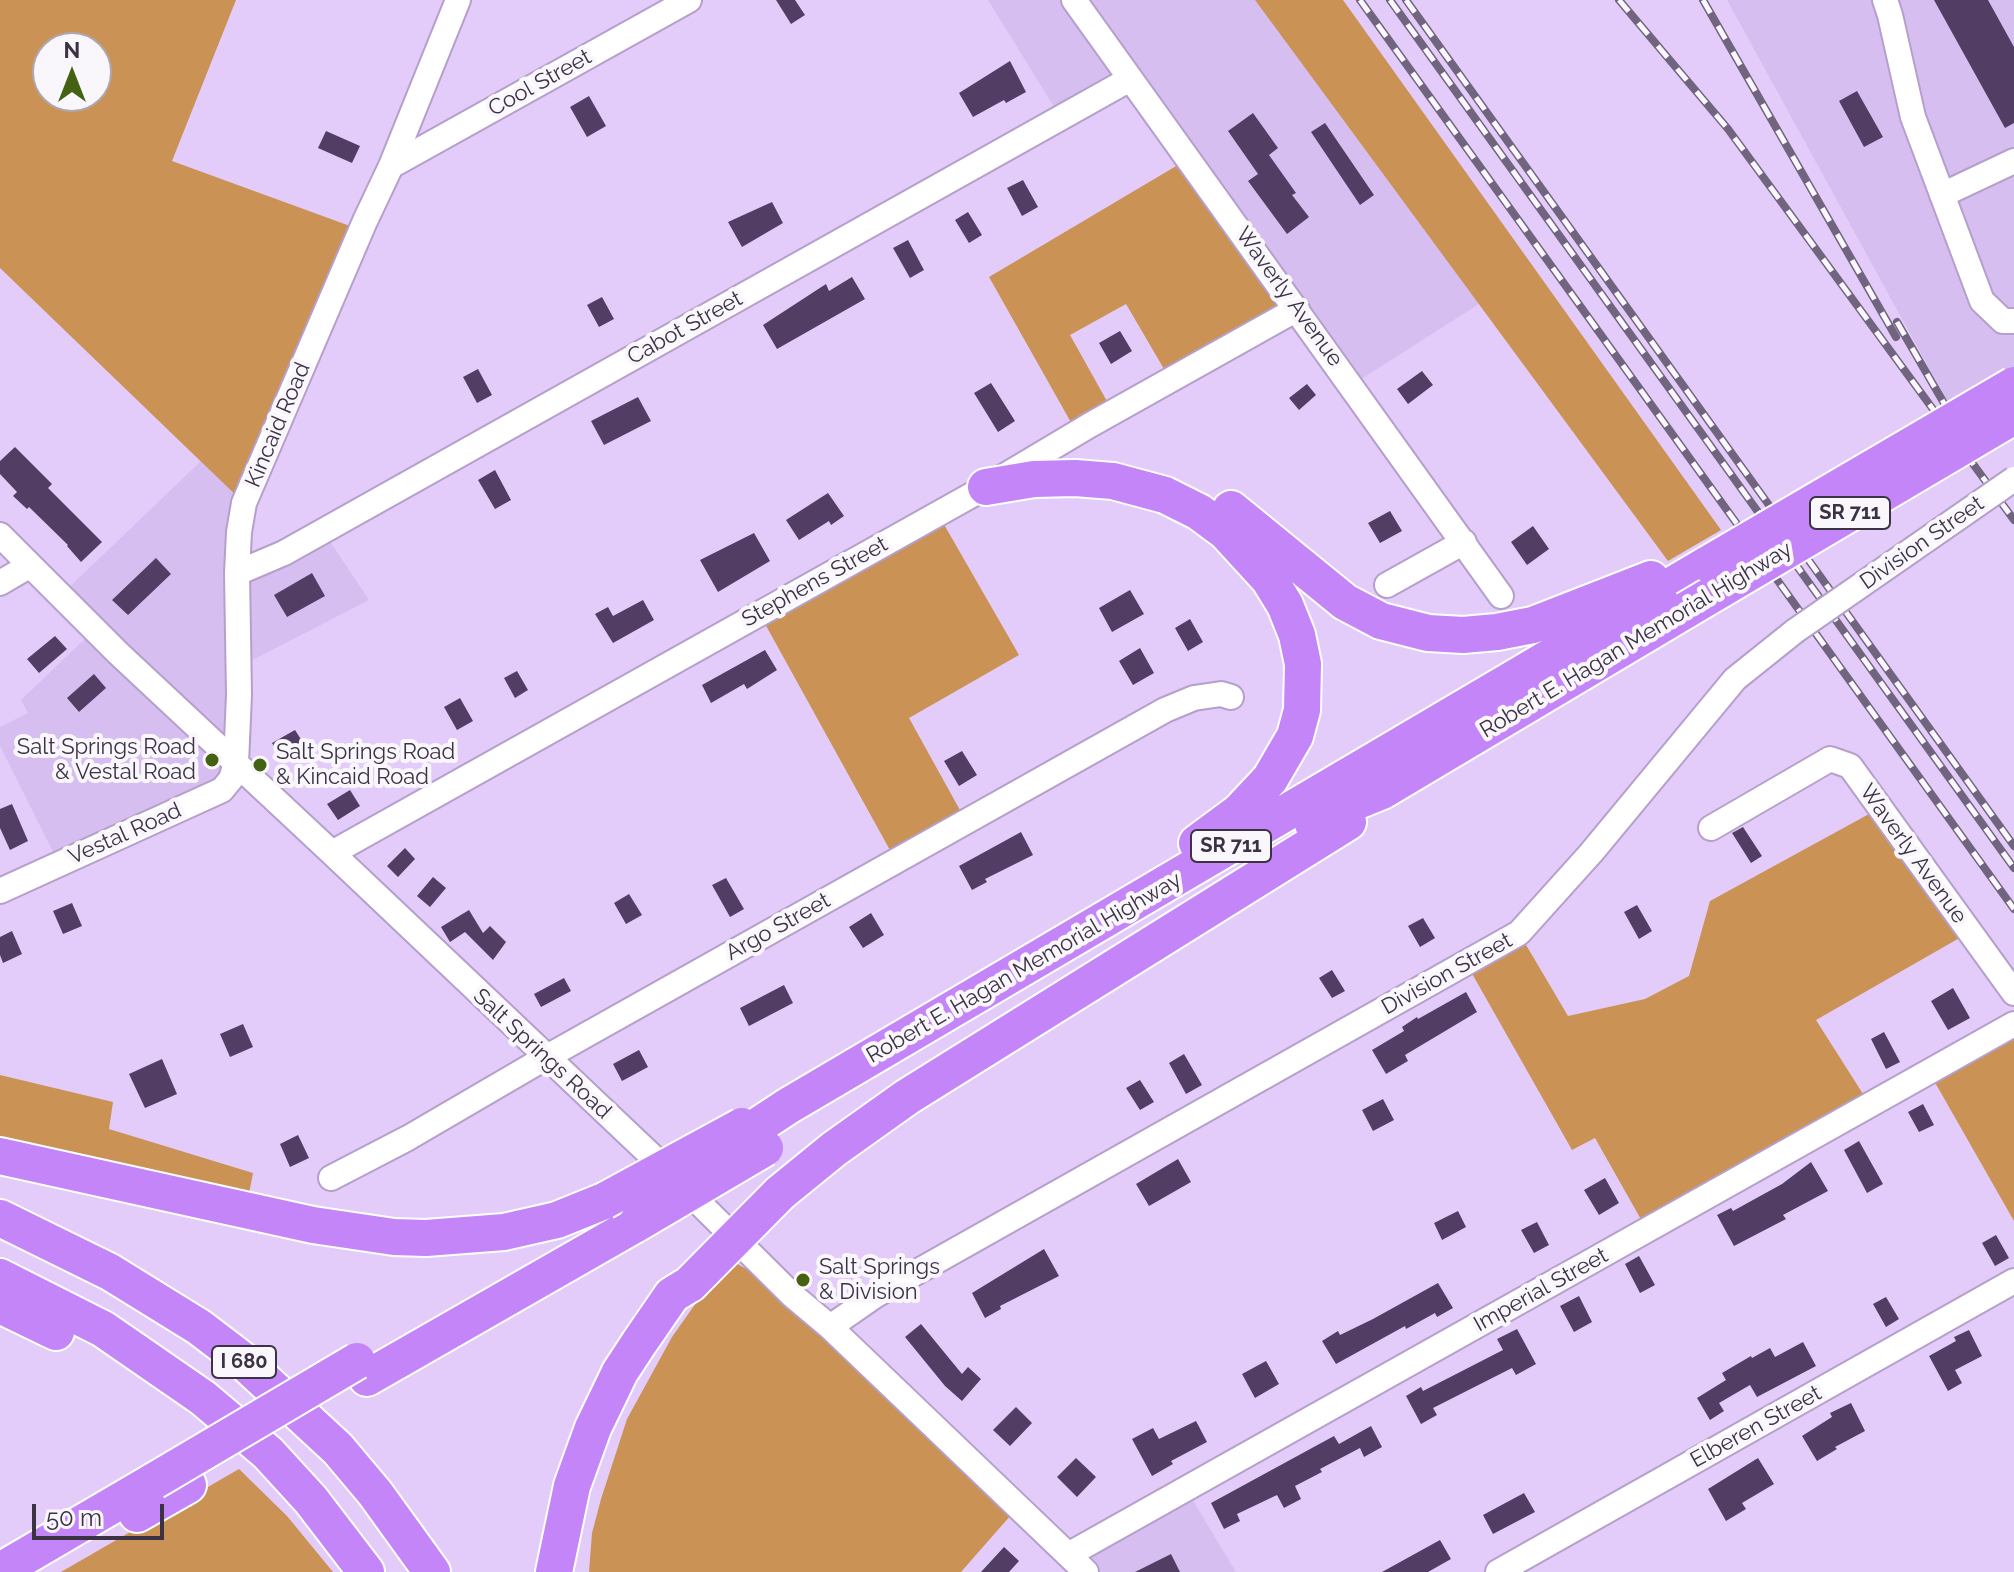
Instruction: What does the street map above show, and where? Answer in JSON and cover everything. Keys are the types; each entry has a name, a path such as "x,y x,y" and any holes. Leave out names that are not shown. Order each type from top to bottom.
{"highway":[{"name":"Robert E. Hagan Memorial Highway","path":"1382,791 1674,590 1682,567 1708,564 2014,385"},
{"name":"Robert E. Hagan Memorial Highway","path":"752,1135 788,1106 1674,590 2014,416"},
{"path":"1037,457 1127,461 1179,478 1220,501 1345,602 1381,621 1428,633 1475,634 1533,625 1674,590"},
{"path":"986,487 1034,479 1094,478 1146,489 1182,503 1226,532 1242,547 1277,592 1297,635 1303,664 1302,710 1295,736 1270,779 1239,812 1130,887 1109,918"},
{"path":"0,1571 171,1483 752,1135 1340,808 1382,791"},
{"path":"554,1572 572,1486 593,1428 620,1372 672,1295 690,1284 780,1193 834,1149 907,1097 1350,821 1382,791"},
{"path":"0,1156 313,1225 383,1236 426,1238 504,1232 557,1220 619,1212"},
{"name":"I 680","path":"0,1218 110,1272 199,1327 241,1359 338,1449 375,1493 432,1572"},
{"name":"I 680","path":"0,1277 103,1329 203,1398 268,1453 311,1500 366,1572"},
{"path":"579,1572 587,1494 599,1460 630,1388 682,1304 690,1284"},
{"path":"0,1305 97,1354 156,1390 215,1432 252,1462 305,1520 345,1572"},
{"path":"39,1572 171,1483"}],"street":[{"name":"Kincaid Road","path":"236,763 239,695 237,573 244,503 391,166 458,0"},
{"name":"Cool Street","path":"391,166 689,0"},
{"name":"Waverly Avenue","path":"1074,0 1501,596"},
{"path":"1885,0 1913,117 1982,301 2003,321 2014,321"},
{"name":"Cabot Street","path":"237,573 284,553 1130,79"},
{"path":"1942,195 2014,161"},
{"name":"Stephens Street","path":"332,853 1297,309"},
{"name":"Division Street","path":"830,1327 889,1288 1519,933 1591,853 1735,679 1795,631 2014,479"},
{"name":"Salt Springs Road","path":"0,535 1077,1564"},
{"path":"1387,585 1464,542"},
{"path":"0,583 29,566"},
{"name":"Argo Street","path":"331,1178 408,1138 1165,710 1194,698 1221,694 1231,697"},
{"name":"Waverly Avenue","path":"1711,828 1830,759 1850,766 2014,993"},
{"name":"Vestal Road","path":"0,891 222,790 231,779 236,763"},
{"name":"Imperial Street","path":"1077,1564 2014,1024"},
{"name":"Elberen Street","path":"1498,1572 2014,1281"}],"shaded area":[{"path":"0,0 236,0 172,161 361,230 244,503 0,268"},
{"path":"988,0 1255,0 1479,304 1352,385 1130,79 1061,118"},
{"path":"1255,0 1343,0 1721,530 1668,561"},
{"path":"1727,0 2014,0 2014,372 1952,410"},
{"path":"1188,159 1297,309 1171,381 1126,304 1070,335 1113,412 1077,433 989,277"},
{"path":"201,461 244,503 238,573 323,531 369,600 239,667 231,779 59,864 0,746 0,727 28,713 21,700 94,630 60,596"},
{"path":"938,514 1019,655 909,718 966,821 896,861 759,613"},
{"path":"1880,808 1970,932 1816,1020 1870,1105 1647,1230 1595,1138 1572,1150 1466,963 1519,933 1568,1016 1645,999 1689,976 1710,901"},
{"path":"2014,1024 2014,1221 1929,1072"},
{"path":"0,1075 113,1102 109,1129 253,1173 248,1199 0,1137"},
{"path":"734,1262 792,1295 1018,1507 961,1572 589,1572 592,1533 627,1419 672,1337 696,1303"},
{"path":"239,1469 287,1516 333,1572 61,1572"},
{"path":"1186,1489 1236,1572 1086,1572 1069,1555"}],"building":[{"path":"776,0 795,0 805,15 791,24"},
{"path":"1934,0 1988,0 2014,47 2014,123 2005,128"},
{"path":"1010,61 1026,92 973,117 959,93"},
{"path":"1857,91 1883,137 1864,147 1839,101"},
{"path":"589,96 606,126 587,137 570,107"},
{"path":"1253,113 1278,148 1269,155 1309,217 1287,234 1248,181 1258,174 1228,131"},
{"path":"1325,123 1374,195 1360,205 1311,132"},
{"path":"326,131 360,146 352,163 318,148"},
{"path":"1023,180 1038,207 1022,216 1007,188"},
{"path":"772,202 783,223 742,247 728,222"},
{"path":"968,212 982,235 969,243 955,220"},
{"path":"908,240 924,270 910,278 893,248"},
{"path":"852,277 865,299 777,349 763,325 826,284 829,291"},
{"path":"602,297 614,319 599,327 587,305"},
{"path":"1120,331 1132,351 1111,364 1099,343"},
{"path":"478,369 492,395 477,403 463,377"},
{"path":"1422,371 1433,385 1408,404 1397,389"},
{"path":"991,383 1015,421 998,432 974,393"},
{"path":"1307,384 1316,395 1299,410 1289,398"},
{"path":"638,397 651,421 604,445 591,421"},
{"path":"15,447 52,484 48,488 102,542 81,562 29,507 27,509 13,496 17,492 0,474 0,461"},
{"path":"495,470 511,500 495,509 478,480"},
{"path":"828,493 844,516 831,525 829,521 799,540 786,520"},
{"path":"1390,511 1402,531 1380,543 1368,523"},
{"path":"1533,526 1549,549 1527,565 1511,542"},
{"path":"754,533 770,561 718,592 700,560"},
{"path":"156,558 171,574 128,615 112,600"},
{"path":"312,573 325,596 287,617 274,595"},
{"path":"1130,590 1144,614 1112,632 1099,608"},
{"path":"643,600 654,620 613,643 595,614 608,607 613,616"},
{"path":"1190,619 1203,642 1188,651 1175,628"},
{"path":"55,636 67,649 39,673 27,659"},
{"path":"1140,648 1154,673 1133,685 1119,661"},
{"path":"765,650 777,670 747,689 744,684 711,703 702,685"},
{"path":"517,671 528,690 515,698 504,678"},
{"path":"94,674 106,688 79,712 67,698"},
{"path":"460,698 473,721 457,730 444,707"},
{"path":"295,730 304,744 281,758 272,743"},
{"path":"962,751 977,775 959,786 944,761"},
{"path":"350,790 360,806 338,820 327,804"},
{"path":"12,804 28,841 10,850 0,828 0,809"},
{"path":"1743,827 1762,856 1751,863 1732,833"},
{"path":"1021,832 1033,855 985,879 987,882 972,890 959,866"},
{"path":"405,848 415,859 398,877 387,866"},
{"path":"433,877 446,888 430,907 417,896"},
{"path":"726,878 744,909 730,917 712,885"},
{"path":"629,894 642,915 626,924 614,903"},
{"path":"72,903 82,926 63,934 53,911"},
{"path":"1637,905 1652,931 1639,939 1624,912"},
{"path":"469,910 483,933 490,926 506,942 493,960 465,932 450,942 441,927"},
{"path":"871,913 884,935 863,948 849,927"},
{"path":"1423,918 1435,938 1420,947 1408,926"},
{"path":"12,931 22,954 3,963 0,937"},
{"path":"1332,970 1345,991 1332,998 1319,978"},
{"path":"564,978 571,991 541,1007 534,994"},
{"path":"784,985 793,1003 749,1026 740,1008"},
{"path":"1953,988 1970,1018 1948,1030 1931,1001"},
{"path":"1466,992 1477,1012 1405,1055 1408,1061 1386,1074 1372,1050 1404,1031 1402,1027 1417,1017"},
{"path":"243,1024 253,1047 230,1057 220,1034"},
{"path":"1884,1032 1900,1062 1886,1069 1871,1039"},
{"path":"639,1050 648,1067 622,1081 613,1064"},
{"path":"1184,1054 1202,1085 1186,1094 1169,1063"},
{"path":"162,1059 177,1094 145,1108 129,1074"},
{"path":"1140,1080 1154,1102 1140,1110 1126,1088"},
{"path":"1383,1099 1394,1120 1373,1131 1362,1110"},
{"path":"1923,1104 1934,1125 1919,1132 1908,1112"},
{"path":"298,1135 309,1158 290,1167 280,1144"},
{"path":"1859,1141 1883,1184 1867,1193 1844,1150"},
{"path":"1178,1159 1191,1182 1149,1206 1136,1184"},
{"path":"1811,1162 1828,1191 1783,1215 1786,1219 1734,1246 1717,1215 1731,1208 1733,1211 1782,1184"},
{"path":"1605,1178 1619,1203 1599,1215 1584,1190"},
{"path":"1458,1211 1466,1227 1442,1240 1434,1223"},
{"path":"1537,1222 1549,1245 1534,1253 1521,1230"},
{"path":"1996,1235 2009,1258 1995,1266 1982,1243"},
{"path":"1044,1249 1059,1276 1000,1306 1001,1309 985,1318 972,1293"},
{"path":"1639,1256 1655,1285 1640,1293 1625,1264"},
{"path":"1438,1283 1453,1308 1437,1317 1435,1313 1406,1329 1405,1326 1336,1364 1322,1341 1338,1331 1340,1335 1373,1319"},
{"path":"1579,1296 1592,1322 1574,1332 1560,1306"},
{"path":"1886,1297 1899,1319 1886,1327 1873,1304"},
{"path":"921,1324 962,1374 968,1367 981,1379 962,1401 945,1386 905,1337"},
{"path":"1517,1329 1536,1364 1516,1375 1512,1368 1433,1408 1437,1415 1421,1424 1406,1396 1421,1387 1423,1391 1503,1350 1497,1339"},
{"path":"1969,1330 1982,1356 1955,1370 1962,1383 1948,1391 1929,1356"},
{"path":"1803,1342 1816,1366 1757,1397 1750,1385 1719,1403 1724,1411 1710,1420 1697,1398 1726,1380 1722,1373 1770,1348 1775,1357"},
{"path":"1266,1361 1279,1384 1255,1398 1242,1374"},
{"path":"1851,1403 1865,1431 1817,1461 1802,1436 1832,1417 1830,1413"},
{"path":"1016,1407 1032,1423 1010,1446 993,1430"},
{"path":"1196,1421 1207,1442 1171,1461 1173,1464 1152,1476 1132,1439 1153,1428 1159,1439"},
{"path":"1371,1426 1382,1447 1364,1457 1360,1448 1295,1486 1301,1499 1284,1508 1277,1495 1237,1514 1240,1521 1224,1529 1211,1503 1334,1436 1339,1444"},
{"path":"1076,1458 1096,1477 1077,1497 1057,1477"},
{"path":"1758,1458 1774,1484 1742,1503 1746,1509 1726,1521 1708,1489"},
{"path":"1524,1493 1535,1512 1493,1534 1483,1515"},
{"path":"1440,1540 1451,1559 1428,1572 1382,1572"},
{"path":"1004,1547 1019,1561 1009,1572 981,1572"},
{"path":"1171,1554 1180,1572 1135,1572"}],"railway":[{"path":"1360,0 2014,909"},
{"path":"1390,0 2014,868"},
{"path":"1406,0 2014,846"},
{"path":"1619,0 1728,129 2014,520"},
{"path":"1703,0 1896,337"},
{"path":"1897,322 1945,405"}],"place":[{"name":"Salt Springs Road & Vestal Road","path":"212,760"},
{"name":"Salt Springs Road & Kincaid Road","path":"260,765"},
{"name":"Salt Springs & Division","path":"803,1280"}]}
